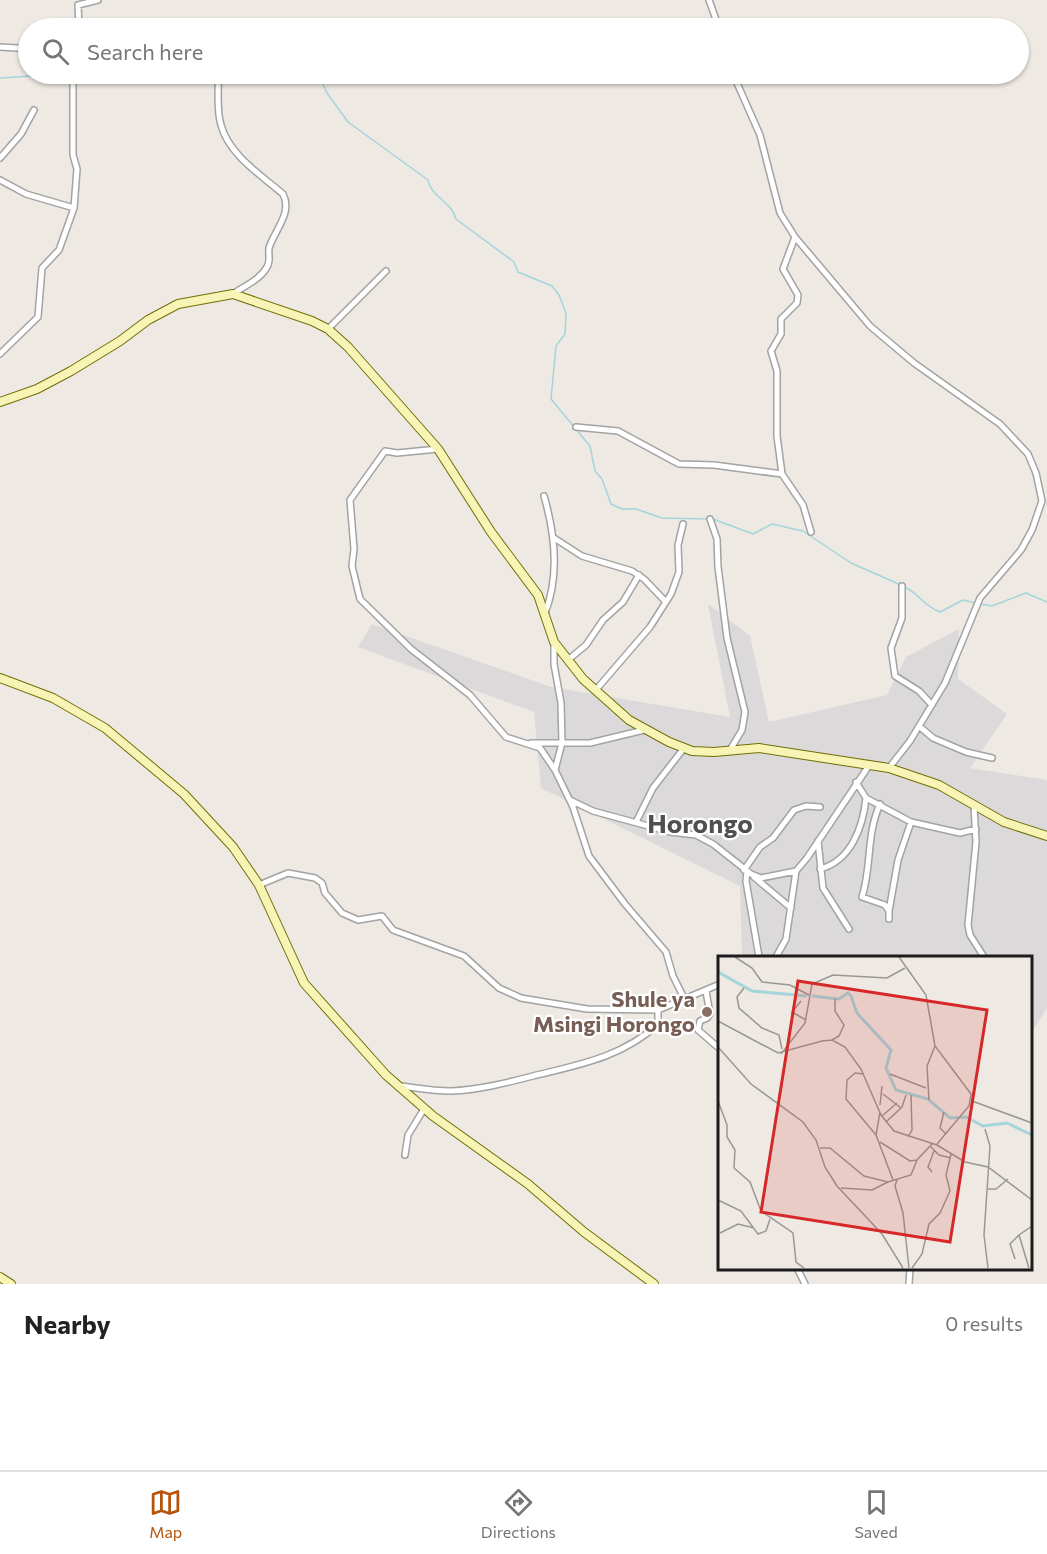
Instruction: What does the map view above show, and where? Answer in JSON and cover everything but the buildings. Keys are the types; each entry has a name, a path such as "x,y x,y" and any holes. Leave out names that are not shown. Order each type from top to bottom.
{"street":[{"path":"79,18 78,5 99,0"},
{"path":"709,0 715,18"},
{"path":"0,46 18,48"},
{"path":"0,354 34,325 38,317 42,268 59,250 74,208 77,169 73,155 73,84"},
{"path":"0,402 37,388 79,367 159,313 178,304 233,294 259,277 268,266 269,249 285,211 286,201 284,194 237,154 225,136 219,116 218,84"},
{"path":"737,84 760,135 780,213 795,237 882,337 1000,424 1016,440 1033,463 1044,501 1027,541 980,598 971,615 953,666 919,726 889,768"},
{"path":"0,158 21,134 34,110"},
{"path":"0,180 26,195 74,208"},
{"path":"795,237 783,269 798,295 797,303 781,319 781,334 771,351 777,371 777,436 782,474 803,505 811,532"},
{"path":"328,329 386,271"},
{"path":"233,294 328,329 366,366 438,449 490,532 538,595 554,642 554,664 561,703 562,743 555,770"},
{"path":"576,427 618,431 679,464 720,465 782,474"},
{"path":"438,449 397,453 386,451 351,497 349,509 354,549 352,566 360,599 411,649 470,695 506,737 529,742 590,743 644,730"},
{"path":"544,496 556,549 552,596 545,612"},
{"path":"710,519 717,539 717,567 727,638 745,712 742,730 730,750"},
{"path":"596,691 650,627 666,602 679,572 678,544 683,524"},
{"path":"554,538 582,556 625,567 639,575 666,602"},
{"path":"568,660 586,645 603,620 623,602 639,575"},
{"path":"902,586 902,618 891,648 895,676 919,691 932,705"},
{"path":"554,642 596,691 629,720 644,730 684,748 707,752 775,749 889,768 939,785 1004,822 1047,836"},
{"path":"0,678 53,698 116,737 205,816 233,847 259,885 304,983 376,1064 424,1109 528,1184 607,1251 654,1284"},
{"path":"919,726 933,738 966,752 992,758"},
{"path":"529,742 544,752 555,770 570,800 589,856 625,904 666,951 673,976 684,998"},
{"path":"636,822 648,795 684,748"},
{"path":"777,956 785,943 796,871 870,764"},
{"path":"856,782 866,798 911,822 960,833 976,829"},
{"path":"820,868 837,863 852,843 866,798"},
{"path":"570,800 593,811 706,839 791,909"},
{"path":"880,804 870,835 867,881 862,897 885,905 889,911"},
{"path":"974,804 976,829 968,925 970,935 983,956"},
{"path":"759,956 746,881 747,872 760,847 773,838 794,810 806,806 820,807"},
{"path":"889,919 898,860 911,822"},
{"path":"818,841 820,878 826,897 849,929"},
{"path":"747,872 766,878 796,871"},
{"path":"259,885 288,873 317,879 342,913 358,920 382,916 393,930 465,956 499,988 521,998 587,1009 658,1010 718,985"},
{"path":"706,991 711,1014 700,1022 698,1030 718,1047"},
{"path":"399,1086 431,1090 475,1089 578,1067 613,1054 633,1043 658,1024 658,1010"},
{"path":"405,1155 408,1135 424,1109"},
{"path":"798,1269 806,1284"},
{"path":"909,1284 910,1269"},
{"path":"0,1277 11,1284"}],"shaded area":[{"path":"708,604 750,636 769,722 887,695 906,657 959,629 958,679 1007,714 970,768 1047,780 1047,1008 1032,1031 1032,956 742,956 740,886 541,788 534,712 358,647 372,624 551,687 730,717"}],"waterway":[{"path":"0,78 18,77"},
{"path":"323,84 348,122 428,180 433,191 450,208 456,219 514,262 518,272 552,286 559,295 566,313 565,334 556,346 551,399 590,446 595,471 602,479 611,504 622,509 636,509 662,518 708,519"},
{"path":"713,519 753,534 772,524 803,531 851,563 901,585"},
{"path":"905,587 940,612 963,600 976,603"},
{"path":"980,604 992,606 1026,593 1047,602"}],"place":[{"name":"Shule ya Msingi Horongo","path":"707,1012"}],"district":[{"name":"Horongo","path":"700,824"}]}
